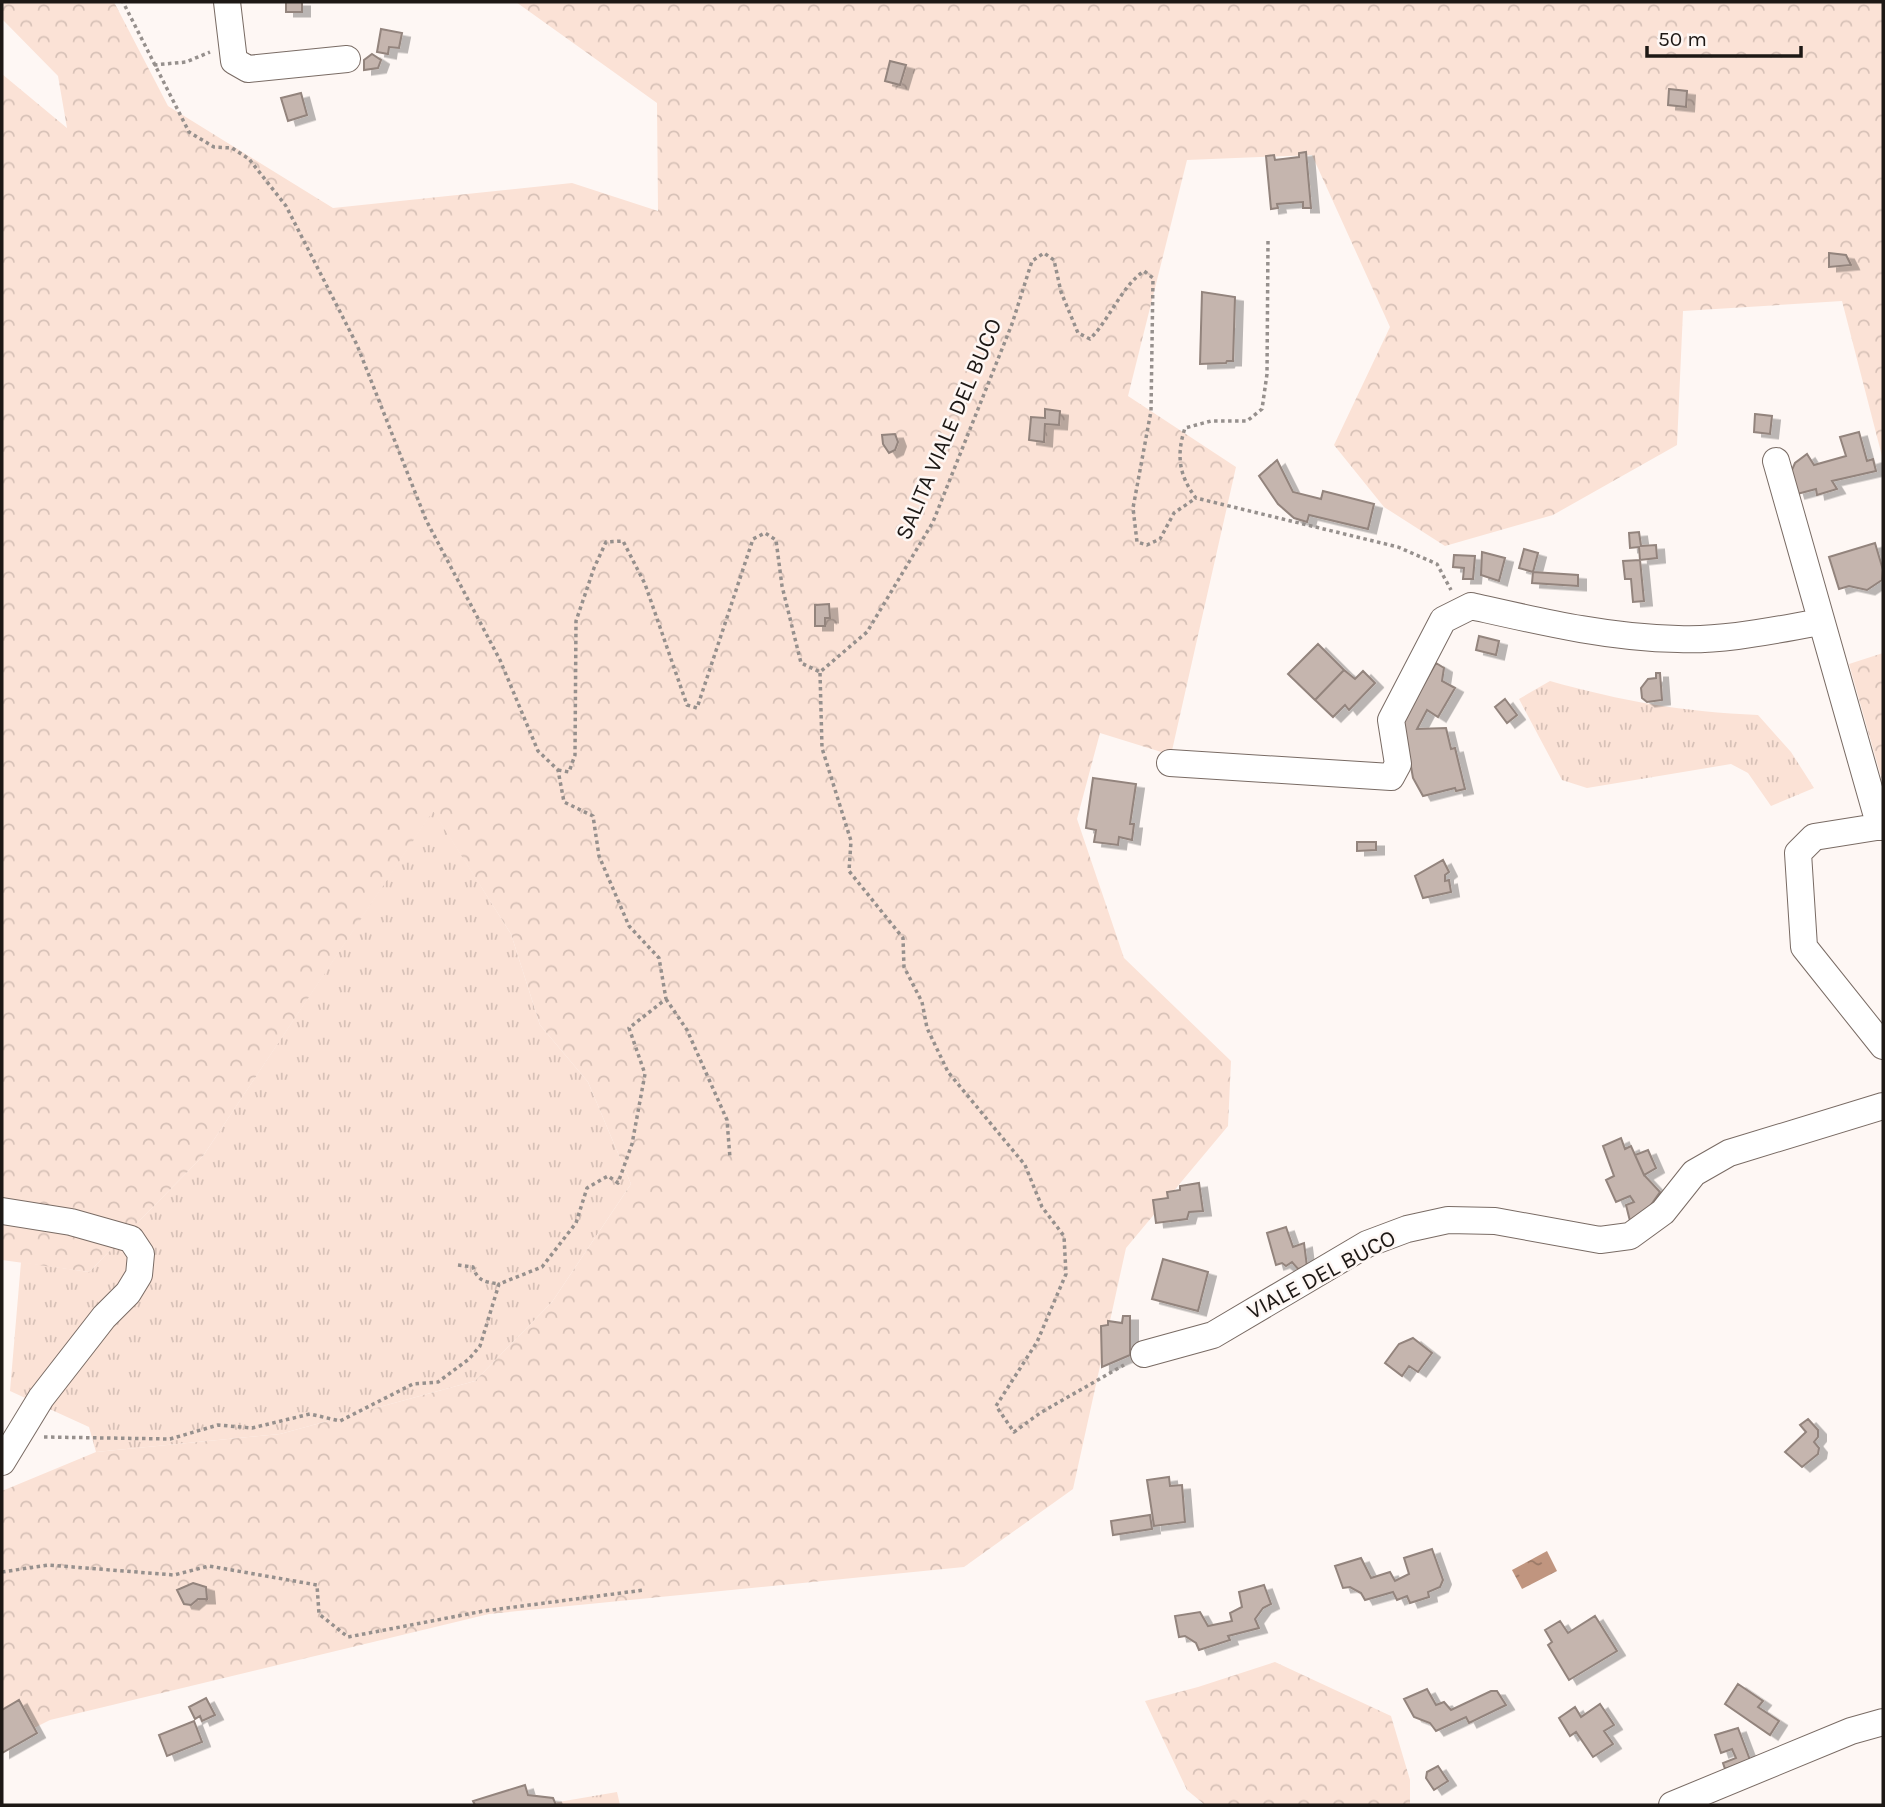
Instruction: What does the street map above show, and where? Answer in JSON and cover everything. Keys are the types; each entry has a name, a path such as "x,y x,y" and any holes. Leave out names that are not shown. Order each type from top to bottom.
{"street":[{"path":"227,2 234,61 248,69 347,59"},
{"path":"1776,461 1881,826 1814,837 1798,852 1804,947 1883,1046"},
{"path":"1170,763 1391,777 1398,764 1391,720 1443,620 1471,606 1555,625 1677,639 1743,636 1821,622"},
{"name":"VIALE DEL BUCO","path":"1144,1354 1213,1335 1367,1244 1407,1229 1448,1220 1495,1221 1600,1240 1630,1236 1663,1212 1693,1173 1729,1153 1883,1106"},
{"path":"2,1211 71,1223 131,1239 141,1254 139,1275 128,1293 104,1317 41,1398 2,1462"},
{"path":"1672,1805 1851,1731 1883,1722"}],"path":[{"path":"123,2 189,132 214,147 232,148 249,159 286,206 357,345 426,520 500,660 538,751 558,769 569,772 575,755 576,621 606,542 623,541 645,584 687,705 697,708 752,539 765,533 776,540 782,586 801,663 820,672 822,748 851,841 849,871 902,938 904,967 922,1002 927,1028 948,1072 1025,1165 1042,1207 1064,1236 1066,1274 1037,1342 996,1406 1014,1432 1040,1413 1144,1354"},
{"path":"154,65 186,62 232,43"},
{"path":"1268,241 1267,374 1262,409 1247,421 1211,421 1185,428 1178,449 1183,482 1196,498 1398,547 1437,564 1461,611"},
{"name":"SALITA VIALE DEL BUCO","path":"820,672 867,632 933,522 1013,324 1032,261 1044,254 1054,260 1061,292 1078,333 1090,339 1102,327 1135,277 1144,271 1153,278 1151,411 1133,508 1137,542 1147,545 1160,538 1174,513 1196,498"},
{"path":"558,769 564,802 593,816 599,856 629,926 659,958 666,999 687,1030 727,1120 730,1158"},
{"path":"458,1265 473,1267 476,1275 484,1282 500,1284 542,1267 576,1223 587,1188 608,1176 618,1183 632,1144 645,1074 629,1028 666,999"},
{"path":"18,1436 170,1439 219,1425 252,1428 310,1414 340,1421 413,1384 438,1382 469,1359 480,1346 500,1284"},
{"path":"2,1572 48,1565 174,1575 209,1566 317,1585 319,1614 348,1637 484,1611 644,1590"}],"green space":[{"path":"2,2 114,2 168,106 333,208 572,183 658,211 657,103 516,2 1883,2 1883,460 1842,301 1683,311 1677,445 1553,515 1445,546 1384,507 1334,445 1390,327 1312,155 1187,160 1128,396 1236,467 1171,755 1100,733 1077,819 1124,958 1231,1061 1228,1126 1126,1248 1073,1489 964,1567 489,1614 50,1720 2,1744 2,1491 96,1452 280,1434 475,1381 552,1302 631,1184 588,1082 540,1025 511,934 433,811 203,1156 89,1272 2,1260 2,74 67,128 58,76 2,19"},
{"path":"1883,653 1883,784 1849,664"},
{"path":"1550,681 1653,704 1758,715 1791,752 1814,788 1771,806 1748,773 1731,764 1587,788 1562,780 1519,699"},
{"path":"433,810 511,934 540,1025 588,1082 631,1184 552,1302 475,1381 280,1434 96,1452 89,1427 10,1391 21,1262 89,1272 203,1156"},
{"path":"1275,1662 1391,1716 1410,1780 1410,1805 1205,1805 1187,1790 1145,1701"},
{"path":"617,1792 620,1805 541,1805"}],"water":[{"path":"1547,1551 1557,1571 1522,1589 1512,1570"}],"building":[{"path":"286,2 302,2 302,12 286,12"},
{"path":"381,29 402,33 399,48 389,47 388,54 377,52"},
{"path":"372,54 381,60 378,68 364,70 364,60"},
{"path":"890,61 906,65 900,85 885,81"},
{"path":"1669,89 1687,91 1686,107 1668,105"},
{"path":"301,93 307,115 288,121 281,98"},
{"path":"1306,152 1311,208 1303,208 1303,202 1277,204 1278,208 1271,209 1266,156 1274,155 1275,160 1299,157 1299,153"},
{"path":"1829,253 1846,255 1851,265 1829,267"},
{"path":"1202,292 1235,297 1233,361 1200,364"},
{"path":"1045,409 1060,411 1059,425 1045,424 1044,442 1029,440 1031,417 1045,418"},
{"path":"1755,414 1772,416 1770,434 1754,432"},
{"path":"1859,432 1867,461 1873,459 1876,471 1832,481 1837,489 1817,495 1816,489 1797,494 1791,472 1795,463 1807,454 1814,465 1846,456 1840,437"},
{"path":"895,434 898,442 895,450 889,453 883,444 882,435"},
{"path":"1277,460 1293,492 1321,499 1323,491 1374,504 1368,529 1309,515 1307,522 1294,518 1278,504 1259,476"},
{"path":"1639,532 1641,546 1656,545 1657,558 1640,560 1639,547 1630,548 1629,533"},
{"path":"1875,543 1883,570 1882,580 1867,590 1849,586 1839,589 1829,557"},
{"path":"1524,549 1538,553 1533,572 1519,568"},
{"path":"1482,552 1505,558 1499,581 1481,575"},
{"path":"1454,555 1475,556 1473,579 1463,579 1464,568 1453,567"},
{"path":"1640,560 1644,601 1633,602 1631,579 1625,579 1623,561"},
{"path":"1533,572 1578,575 1578,586 1532,583"},
{"path":"829,604 830,618 825,618 825,626 815,626 815,605"},
{"path":"1479,636 1499,641 1496,655 1476,650"},
{"path":"1318,644 1344,670 1315,700 1288,674"},
{"path":"1436,663 1444,668 1442,681 1455,688 1438,717 1427,710 1417,729 1446,728 1451,749 1455,748 1465,789 1456,791 1455,788 1423,796 1413,778 1403,721"},
{"path":"1344,670 1355,679 1363,671 1375,683 1349,710 1345,705 1333,717 1315,700"},
{"path":"1656,673 1660,673 1662,700 1647,702 1642,698 1641,688 1648,679 1656,678"},
{"path":"1505,699 1517,715 1507,723 1495,707"},
{"path":"1093,778 1136,784 1130,824 1134,824 1132,840 1119,837 1118,845 1094,842 1096,830 1086,828"},
{"path":"1357,842 1376,842 1376,850 1357,851"},
{"path":"1443,860 1449,872 1445,875 1445,881 1449,880 1451,892 1423,898 1415,876"},
{"path":"1621,1138 1625,1149 1631,1146 1644,1175 1660,1192 1646,1212 1630,1221 1626,1205 1634,1202 1630,1196 1616,1202 1606,1180 1614,1176 1603,1146"},
{"path":"1648,1150 1656,1168 1644,1175 1635,1155"},
{"path":"1199,1183 1203,1211 1189,1212 1187,1219 1156,1223 1153,1200 1168,1198 1167,1192 1180,1190 1180,1186"},
{"path":"1286,1227 1293,1247 1304,1243 1307,1267 1298,1269 1292,1262 1286,1266 1282,1263 1276,1265 1267,1233"},
{"path":"1163,1259 1208,1272 1198,1311 1152,1299"},
{"path":"1123,1316 1130,1316 1130,1355 1102,1367 1101,1326 1108,1325 1108,1321 1122,1323"},
{"path":"1413,1338 1432,1353 1418,1372 1409,1366 1402,1376 1385,1363 1399,1344"},
{"path":"1808,1419 1818,1430 1818,1437 1814,1442 1819,1448 1818,1454 1802,1467 1785,1452 1806,1432 1800,1425"},
{"path":"1169,1477 1170,1486 1182,1485 1185,1522 1154,1526 1147,1480"},
{"path":"1150,1515 1152,1529 1113,1535 1111,1521"},
{"path":"1432,1549 1443,1580 1440,1587 1428,1592 1429,1597 1410,1603 1407,1596 1397,1600 1393,1592 1365,1600 1361,1593 1350,1587 1343,1588 1335,1566 1361,1558 1371,1578 1390,1572 1395,1581 1409,1574 1404,1558"},
{"path":"193,1583 206,1587 207,1599 198,1599 191,1605 184,1604 177,1590"},
{"path":"1264,1585 1271,1604 1263,1608 1255,1619 1259,1628 1228,1636 1230,1640 1199,1650 1196,1643 1185,1636 1179,1637 1175,1616 1200,1612 1208,1626 1232,1621 1230,1613 1242,1607 1239,1592"},
{"path":"1595,1616 1617,1651 1569,1680 1548,1645 1552,1642 1545,1630 1560,1621 1568,1633"},
{"path":"1738,1684 1763,1701 1758,1707 1779,1721 1770,1735 1725,1704"},
{"path":"1427,1689 1436,1705 1444,1702 1451,1710 1491,1691 1497,1691 1506,1705 1469,1723 1466,1717 1436,1731 1430,1723 1414,1717 1404,1699"},
{"path":"206,1698 215,1715 202,1721 200,1716 195,1719 189,1707"},
{"path":"19,1700 37,1733 2,1753 2,1710"},
{"path":"1600,1704 1614,1725 1604,1731 1613,1744 1593,1757 1576,1732 1570,1736 1559,1718 1575,1707 1581,1717"},
{"path":"194,1721 202,1742 167,1756 159,1735"},
{"path":"1738,1728 1750,1760 1725,1769 1723,1763 1736,1758 1732,1749 1721,1753 1715,1735"},
{"path":"1438,1766 1448,1781 1434,1790 1426,1778 1427,1772"},
{"path":"525,1785 528,1795 553,1798 556,1805 475,1805 473,1801"}]}
